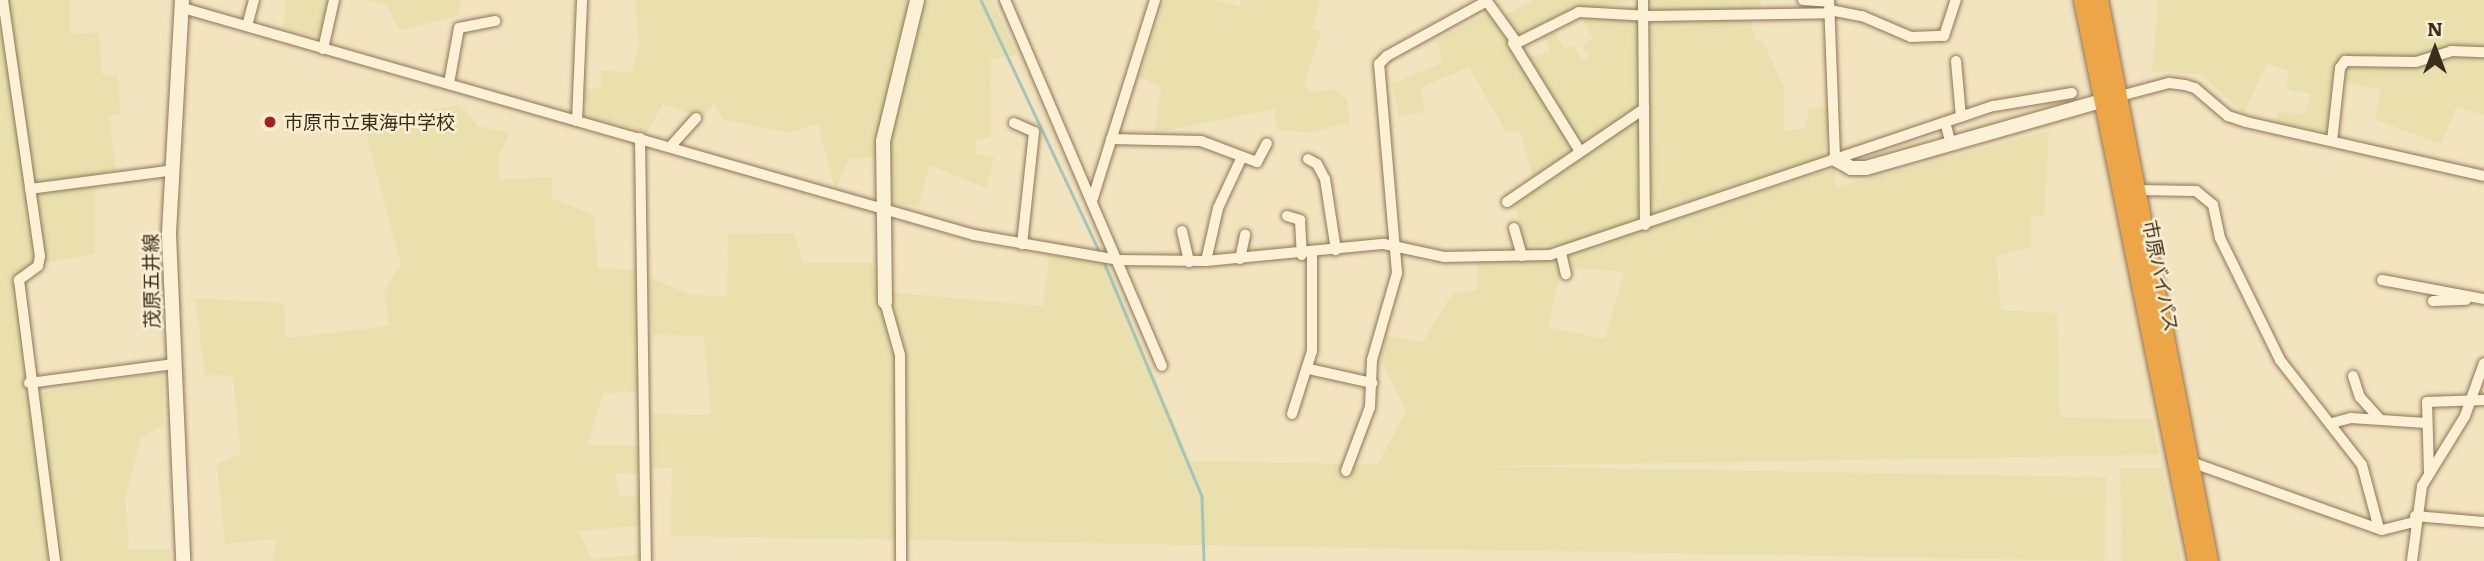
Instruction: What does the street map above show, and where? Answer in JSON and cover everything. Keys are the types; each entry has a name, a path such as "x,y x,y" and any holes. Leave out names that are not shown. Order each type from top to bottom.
{"highway":[{"name":"市原バイパス","path":"2083,0 2137,190 2184,461 2196,561"},
{"name":"市原バイパス","path":"2099,0 2112,98 2184,461 2209,561"}],"street":[{"path":"3,0 30,189 38,266 19,281 29,383 55,561"},
{"path":"247,26 254,0"},
{"path":"323,49 334,0"},
{"path":"577,121 582,0"},
{"path":"901,561 900,355 885,302 883,141 917,0"},
{"path":"1005,0 1162,366"},
{"path":"1091,202 1155,0"},
{"path":"1346,471 1370,407 1372,360 1397,273 1397,246 1379,64 1381,59 1486,0 1579,150"},
{"path":"1643,0 1644,225"},
{"path":"1803,0 1862,16 1911,37 1944,36 1956,0"},
{"path":"183,4 323,49 974,235 1118,260 1189,262 1397,246 1444,257 1561,253 1945,122 2011,102 2072,93"},
{"name":"茂原五井線","path":"183,4 169,235 183,561"},
{"path":"1513,43 1571,13 1643,12 1650,16 1830,6"},
{"path":"1830,6 1835,159"},
{"path":"449,83 459,28 495,21"},
{"path":"2332,141 2340,68 2345,61 2416,62 2451,51 2484,52"},
{"path":"1956,61 1961,117"},
{"path":"1835,159 1851,169 1866,168 2169,83 2195,88 2228,116 2484,176"},
{"path":"1507,202 1579,150 1644,109"},
{"path":"670,147 696,118"},
{"path":"1945,122 1951,144"},
{"path":"1014,123 1034,132 1022,244"},
{"path":"640,138 646,561"},
{"path":"1111,139 1201,141 1241,159 1257,162 1267,144"},
{"path":"1206,261 1218,208 1241,159"},
{"path":"1308,159 1317,164 1325,179 1336,250"},
{"path":"30,189 174,170"},
{"path":"2137,190 2196,191 2213,205 2220,237 2280,360 2332,423 2362,465 2379,529"},
{"path":"1287,216 1300,220 1307,254 1313,322 1309,369 1292,414"},
{"path":"1514,228 1522,256"},
{"path":"1182,231 1189,262"},
{"path":"1240,259 1245,235"},
{"path":"1561,253 1566,274"},
{"path":"2382,281 2480,298"},
{"path":"2433,301 2480,298"},
{"path":"2412,561 2414,519 2429,473 2479,399 2484,363"},
{"path":"29,383 173,364"},
{"path":"1309,369 1372,383"},
{"path":"2353,376 2360,397 2380,419"},
{"path":"2429,473 2426,423 2429,400 2479,399"},
{"path":"2332,423 2351,418 2426,423"},
{"path":"2184,461 2379,529 2390,530 2414,519 2484,522"}],"shaded area":[{"path":"0,0 70,0 70,34 99,32 102,74 118,78 121,115 109,116 116,170 95,173 95,254 26,266 33,394 163,372 164,424 141,439 125,498 129,549 170,549 170,561 0,561"},
{"path":"286,0 336,0 325,38 283,28"},
{"path":"366,0 462,0 457,16 400,30 386,5"},
{"path":"635,0 992,0 1017,55 991,59 990,137 976,140 977,154 994,157 986,188 930,165 918,206 893,204 890,157 849,159 835,190 818,123 789,133 723,119 714,104 702,118 663,104 647,132 587,117 585,90 602,86 600,71 632,72 639,45"},
{"path":"1165,0 1216,0 1239,6 1242,0 1320,0 1313,28 1321,33 1304,86 1312,92 1334,89 1347,99 1350,122 1309,133 1277,130 1274,109 1154,133 1161,88 1139,76"},
{"path":"1534,0 1634,0 1555,17 1518,37 1505,15"},
{"path":"1652,0 1761,0 1760,13 1751,22 1755,40 1763,41 1784,88 1784,131 1805,128 1809,108 1829,107 1824,156 1649,214"},
{"path":"2153,0 2484,0 2484,115 2456,107 2441,144 2376,120 2380,90 2343,82 2331,133 2275,122 2278,111 2304,114 2311,94 2286,89 2288,71 2267,63 2244,113 2200,74 2152,71 2158,2"},
{"path":"1491,11 1524,58 1551,52 1544,36 1553,31 1565,48 1573,45 1583,61 1589,56 1582,45 1593,39 1582,18 1642,17 1642,217 1570,244 1525,246 1513,199 1536,189 1520,131 1506,132 1469,67 1420,88 1425,112 1399,116 1392,84 1442,63 1437,40"},
{"path":"460,105 478,126 510,133 500,153 498,179 552,177 552,198 594,215 598,268 637,270 638,392 604,393 587,445 639,446 638,474 616,473 619,496 641,495 638,526 579,531 591,559 642,554 643,561 273,561 276,539 225,544 217,464 241,454 233,376 205,375 195,298 284,303 286,338 389,326 384,292 401,265 363,123"},
{"path":"2049,131 2044,216 2031,216 2031,247 1996,256 2001,310 2057,313 2060,417 2152,419 2159,455 1376,468 1406,411 1381,361 1386,336 1423,342 1452,294 1478,290 1477,261 1557,260 1561,269 1548,327 1605,339 1624,272 1572,268 1572,252 1835,168 1836,187"},
{"path":"794,233 803,263 873,263 887,292 1043,306 1049,255 1107,263 1193,468 653,468 653,414 711,415 704,336 652,335 650,278 692,295 727,296 728,234"},
{"path":"672,452 2106,477 2105,561 671,536"},
{"path":"2120,468 2162,468 2181,561 2122,561"}],"waterway":[{"path":"981,0 1100,253"},
{"path":"1104,262 1202,496 1204,561"}],"place":[{"name":"市原市立東海中学校","path":"270,122"}]}
